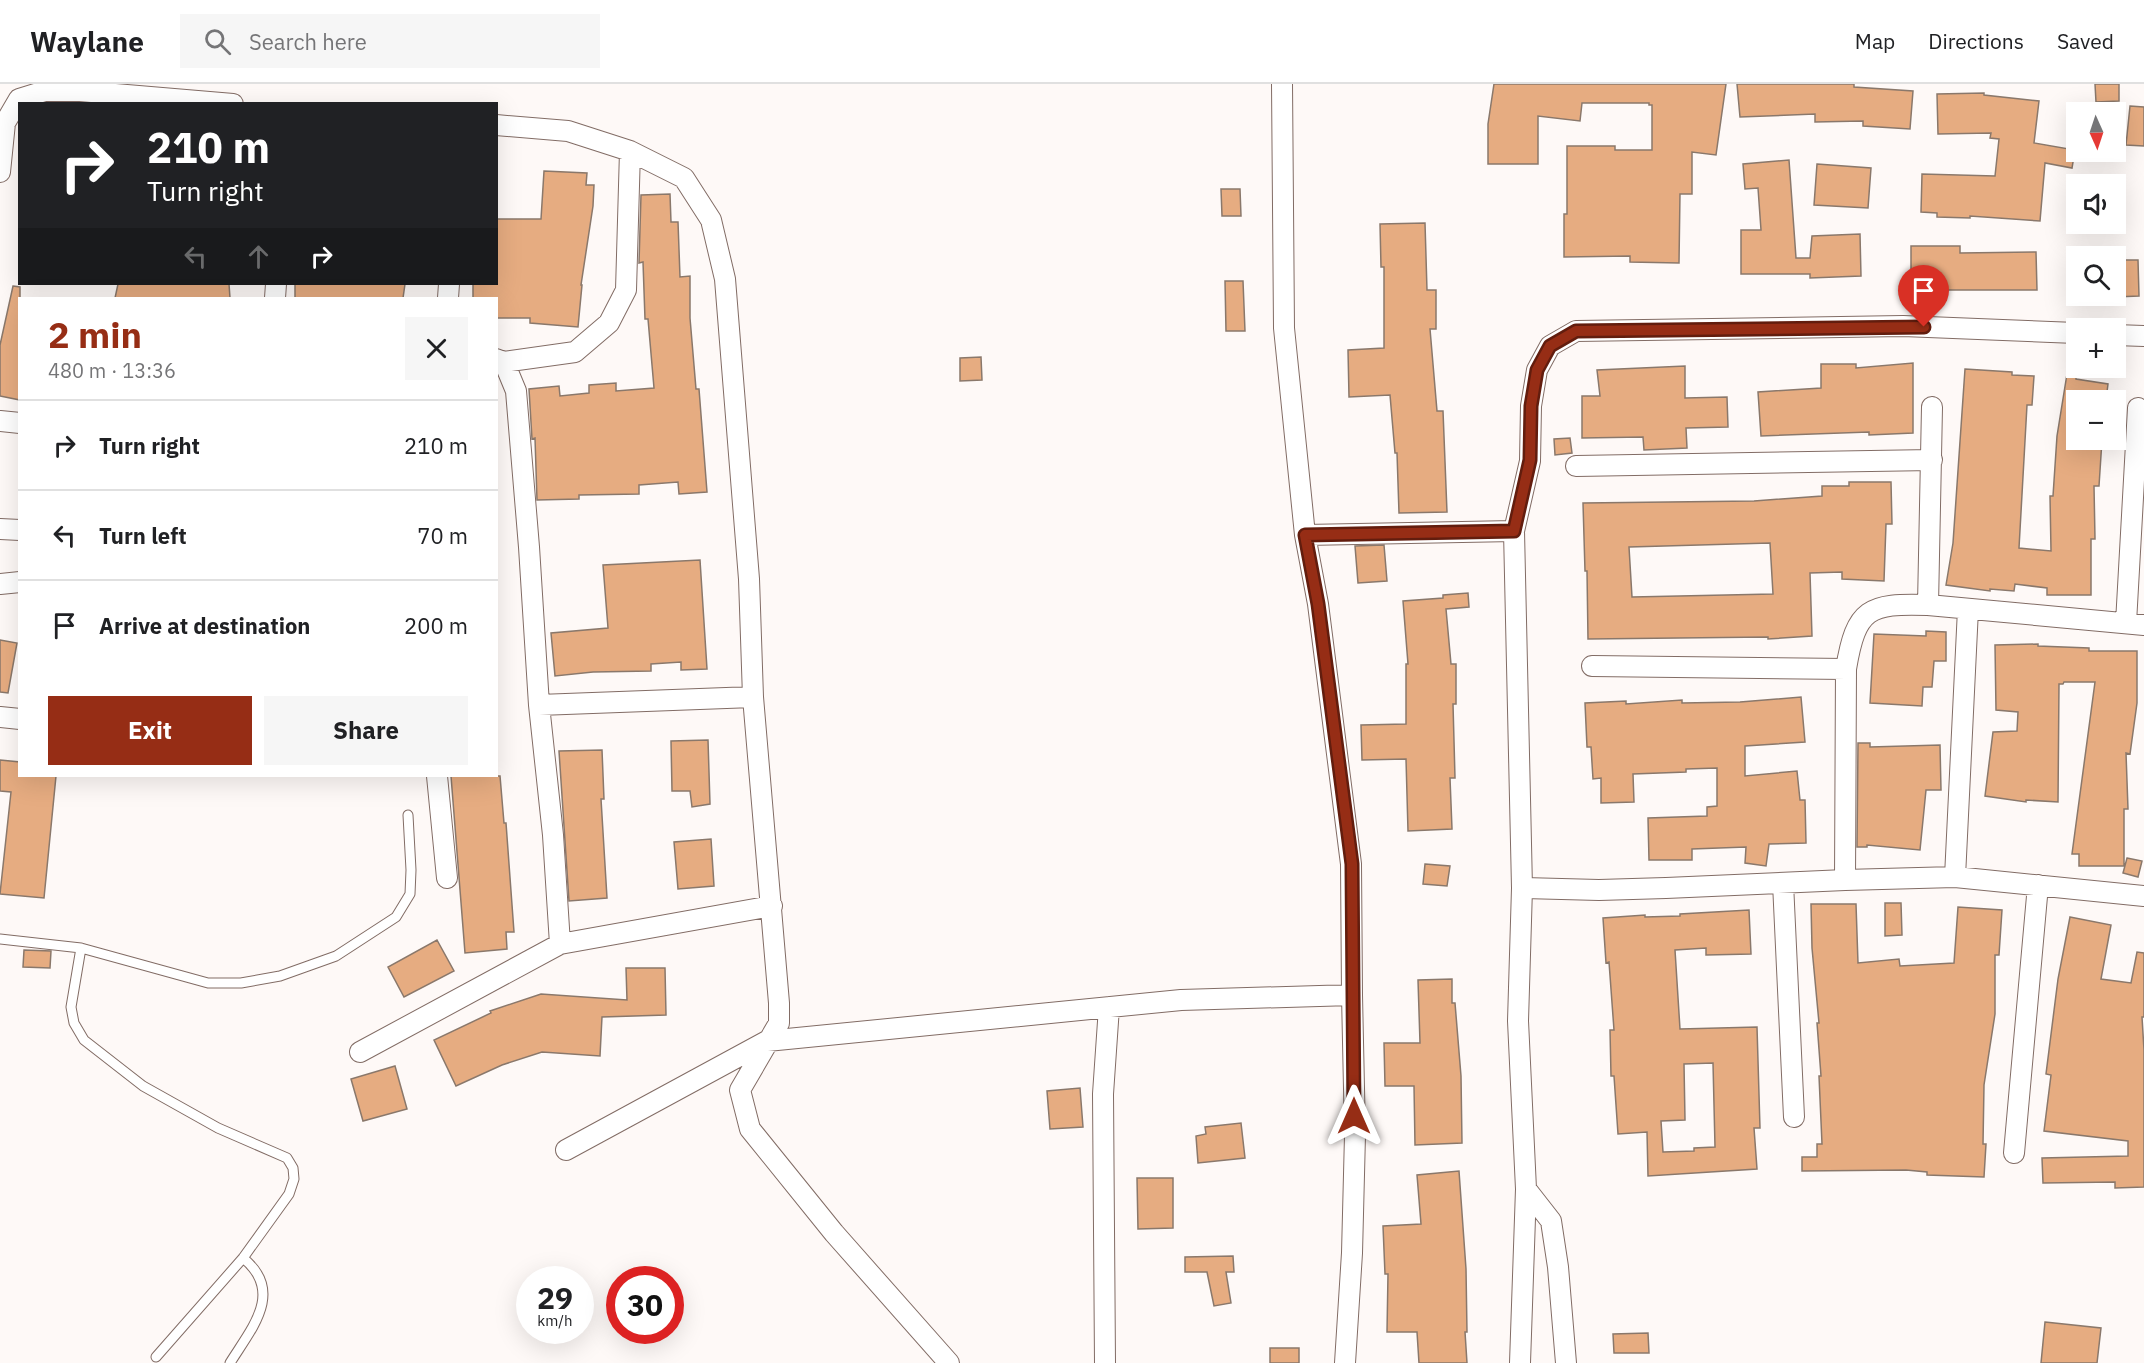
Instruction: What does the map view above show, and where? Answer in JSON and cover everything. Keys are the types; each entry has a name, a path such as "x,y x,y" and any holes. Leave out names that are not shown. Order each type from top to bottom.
{"street":[{"path":"1282,84 1284,328 1305,535 1318,604 1352,864 1355,1135 1352,1253 1345,1363"},
{"path":"0,172 5,123 19,99 45,91 80,91 209,102"},
{"path":"498,125 568,131 630,151 684,178 711,220 725,279 749,579 753,697 772,906 779,1023 740,1090 750,1129 834,1233 950,1363"},
{"path":"560,944 553,835 539,705 530,547 516,391 500,360 575,352 609,323 626,290 630,151"},
{"path":"1520,1363 1526,1189 1518,1021 1522,888 1514,531 1530,460 1531,406 1537,370 1550,346 1576,331 1903,326 2066,333"},
{"path":"2126,335 2144,336"},
{"path":"1928,605 1932,407"},
{"path":"1845,880 1846,669 1850,645 1858,623 1873,610 1897,604 2135,624 2138,408"},
{"path":"0,421 18,423"},
{"path":"1576,466 1932,460"},
{"path":"0,529 18,530"},
{"path":"1305,535 1514,531"},
{"path":"0,584 18,582"},
{"path":"1955,877 1968,609"},
{"path":"1592,666 1846,669"},
{"path":"539,705 753,697"},
{"path":"0,717 18,719"},
{"path":"437,777 447,878"},
{"path":"1522,888 1621,889 1955,877 2144,896"},
{"path":"1783,883 1794,1117"},
{"path":"2014,1153 2038,885"},
{"path":"360,1052 560,944 772,906"},
{"path":"566,1150 767,1041 1181,1000 1352,995"},
{"path":"1105,1363 1103,1094 1109,1007"},
{"path":"1526,1189 1551,1221 1558,1267 1566,1363"}],"lane":[{"path":"0,939 81,948 208,983 241,983 280,976 336,956 396,917 410,894 408,816"},
{"path":"81,948 71,1007 74,1023 84,1040 143,1086 218,1128 287,1158 293,1167 294,1179 289,1194 243,1258 156,1357"},
{"path":"230,1363 261,1312 264,1299 256,1271 243,1258"}],"building":[{"path":"1494,84 1726,84 1716,155 1692,152 1692,194 1680,194 1679,263 1630,262 1630,256 1564,257 1564,214 1567,214 1567,146 1615,146 1615,150 1652,150 1652,105 1649,103 1582,103 1580,121 1538,116 1538,164 1488,164 1488,124"},
{"path":"1737,84 1854,84 1854,87 1913,91 1910,129 1863,126 1863,121 1815,122 1815,114 1740,117"},
{"path":"2095,84 2119,84 2119,101 2096,102"},
{"path":"1984,93 1984,95 2039,101 2034,143 2066,148 2066,162 2073,162 2072,168 2045,163 2040,221 1970,216 1970,218 1937,217 1937,213 1921,212 1922,174 1995,176 1999,139 1990,138 1991,133 1938,134 1937,94"},
{"path":"2130,106 2144,107 2144,146 2126,145"},
{"path":"1789,160 1796,258 1810,258 1812,236 1860,234 1861,276 1810,278 1810,274 1741,274 1741,230 1761,230 1758,188 1745,189 1743,164"},
{"path":"1817,164 1871,168 1868,208 1814,205"},
{"path":"544,171 587,173 586,185 594,185 593,206 581,285 578,327 530,323 530,318 498,318 498,297 473,297 473,285 498,285 498,219 541,219"},
{"path":"1221,189 1240,189 1241,216 1222,216"},
{"path":"670,194 671,222 678,222 680,277 690,276 690,318 696,389 699,389 707,492 679,494 678,482 639,485 639,494 579,495 579,499 537,500 535,438 532,439 529,389 559,386 560,396 589,393 589,385 616,383 616,391 654,388 648,319 645,319 643,262 639,263 641,195"},
{"path":"1425,223 1427,290 1436,290 1436,329 1430,329 1437,411 1443,411 1447,512 1399,513 1397,453 1395,453 1390,395 1349,397 1348,350 1384,348 1384,267 1381,267 1380,224"},
{"path":"1911,246 1960,246 1960,253 2036,252 2037,290 1911,290"},
{"path":"2126,260 2138,260 2139,296 2126,297"},
{"path":"1225,281 1243,281 1245,331 1226,331"},
{"path":"118,285 229,285 230,297 115,297"},
{"path":"295,285 405,285 403,297 295,297"},
{"path":"13,286 20,287 20,297 18,297 18,400 0,396 0,345"},
{"path":"981,357 982,380 960,381 960,358"},
{"path":"1913,363 1913,433 1869,435 1869,432 1761,436 1758,392 1821,388 1821,364 1856,364 1856,368"},
{"path":"1685,366 1685,398 1727,397 1728,427 1686,428 1687,448 1644,450 1643,437 1582,438 1582,396 1600,396 1597,370"},
{"path":"1965,369 2034,376 2032,405 2027,405 2019,548 2051,551 2050,496 2053,496 2057,436 2066,378 2108,384 2107,390 2066,390 2066,450 2101,450 2099,486 2094,486 2095,539 2091,539 2091,595 2047,595 2047,588 2015,584 2014,591 1990,589 1990,591 1946,585 1953,543"},
{"path":"1570,438 1572,453 1555,455 1554,439"},
{"path":"1849,482 1891,482 1892,524 1886,524 1884,581 1842,579 1842,572 1810,573 1812,636 1768,639 1768,637 1588,639 1583,503 1754,501 1822,496 1822,486 1849,486","holes":["1770,543 1773,594 1632,597 1629,547"]},
{"path":"1384,545 1387,581 1358,583 1355,546"},
{"path":"700,560 707,669 681,670 681,662 651,664 651,671 593,672 555,676 551,633 608,628 603,565"},
{"path":"1468,593 1469,607 1446,609 1451,664 1456,664 1456,704 1453,704 1455,778 1450,778 1452,829 1408,831 1406,759 1362,760 1361,725 1406,724 1406,664 1408,664 1403,601 1443,598 1443,595"},
{"path":"1926,631 1946,632 1946,661 1934,661 1932,687 1923,687 1922,706 1870,703 1874,634 1926,636"},
{"path":"0,640 17,643 8,693 0,692"},
{"path":"2038,644 2038,646 2089,648 2089,651 2137,651 2137,703 2130,754 2126,753 2128,809 2124,809 2124,866 2079,866 2079,854 2072,854 2095,682 2059,684 2058,802 2026,800 2026,802 1985,796 1993,732 2017,731 2018,712 1996,710 1995,645"},
{"path":"1801,697 1805,742 1745,746 1745,776 1797,771 1800,800 1805,800 1806,843 1769,844 1766,866 1745,863 1746,847 1692,849 1692,860 1649,860 1648,818 1707,816 1707,807 1717,806 1717,768 1633,774 1634,802 1601,803 1601,778 1593,779 1591,747 1587,747 1585,703 1626,701 1626,704 1682,700 1682,703 1740,702"},
{"path":"708,740 710,804 692,807 690,791 672,791 671,741"},
{"path":"1858,743 1870,743 1870,747 1940,745 1941,790 1926,790 1920,850 1867,845 1867,847 1857,847"},
{"path":"602,750 604,799 601,799 607,898 569,901 559,751"},
{"path":"0,760 18,762 18,777 56,777 44,898 0,894 11,792 0,791"},
{"path":"500,776 514,932 506,932 507,949 465,953 451,777"},
{"path":"711,839 714,886 678,889 674,842"},
{"path":"2127,858 2142,861 2138,877 2123,873"},
{"path":"1425,864 1450,866 1447,886 1423,884"},
{"path":"1885,903 1901,903 1902,935 1885,936"},
{"path":"1811,904 1856,904 1858,963 1899,959 1900,966 1954,963 1958,907 2002,910 1999,955 1995,955 1995,1014 1984,1085 1983,1144 1986,1144 1984,1177 1927,1175 1927,1172 1906,1170 1802,1171 1802,1157 1817,1157 1817,1144 1822,1144 1819,1076 1821,1076 1817,1023 1819,1023 1812,948"},
{"path":"1749,910 1751,954 1706,955 1706,948 1675,950 1680,1029 1757,1027 1760,1128 1754,1128 1757,1169 1648,1176 1647,1132 1618,1134 1614,1076 1611,1076 1610,1030 1614,1030 1603,918 1645,915 1645,917 1680,916 1680,914","holes":["1713,1063 1715,1147 1694,1148 1694,1151 1663,1152 1661,1121 1685,1120 1684,1064"]},
{"path":"2070,917 2111,925 2101,979 2131,983 2137,952 2144,953 2144,1017 2142,1017 2144,1187 2115,1188 2115,1182 2043,1183 2042,1158 2128,1156 2128,1141 2044,1131 2051,1075 2046,1074 2058,979"},
{"path":"437,940 454,971 404,997 388,967"},
{"path":"24,950 51,951 50,968 23,967"},
{"path":"626,968 665,968 666,1015 602,1017 600,1056 542,1052 502,1065 456,1086 434,1040 491,1013 490,1011 541,994 627,1000"},
{"path":"1452,979 1452,1003 1455,1003 1461,1076 1462,1143 1415,1145 1414,1086 1385,1086 1384,1043 1420,1043 1418,980"},
{"path":"395,1066 407,1109 363,1121 351,1079"},
{"path":"1080,1088 1083,1127 1050,1129 1047,1091"},
{"path":"1241,1123 1245,1158 1198,1163 1196,1136 1206,1134 1205,1127"},
{"path":"1459,1171 1466,1269 1467,1363 1419,1363 1417,1332 1387,1332 1388,1274 1385,1274 1383,1226 1421,1224 1417,1175"},
{"path":"1137,1178 1173,1178 1173,1228 1138,1229"},
{"path":"1233,1256 1234,1272 1226,1272 1231,1303 1214,1306 1207,1272 1185,1272 1185,1257"},
{"path":"2045,1322 2101,1328 2097,1363 2041,1363"},
{"path":"1648,1333 1649,1353 1614,1353 1613,1334"},
{"path":"1270,1348 1299,1348 1299,1363 1270,1363"}],"route":[{"path":"1354,1116 1352,864 1318,604 1305,535 1514,531 1530,460 1531,406 1537,370 1550,346 1576,331 1924,327"}]}
